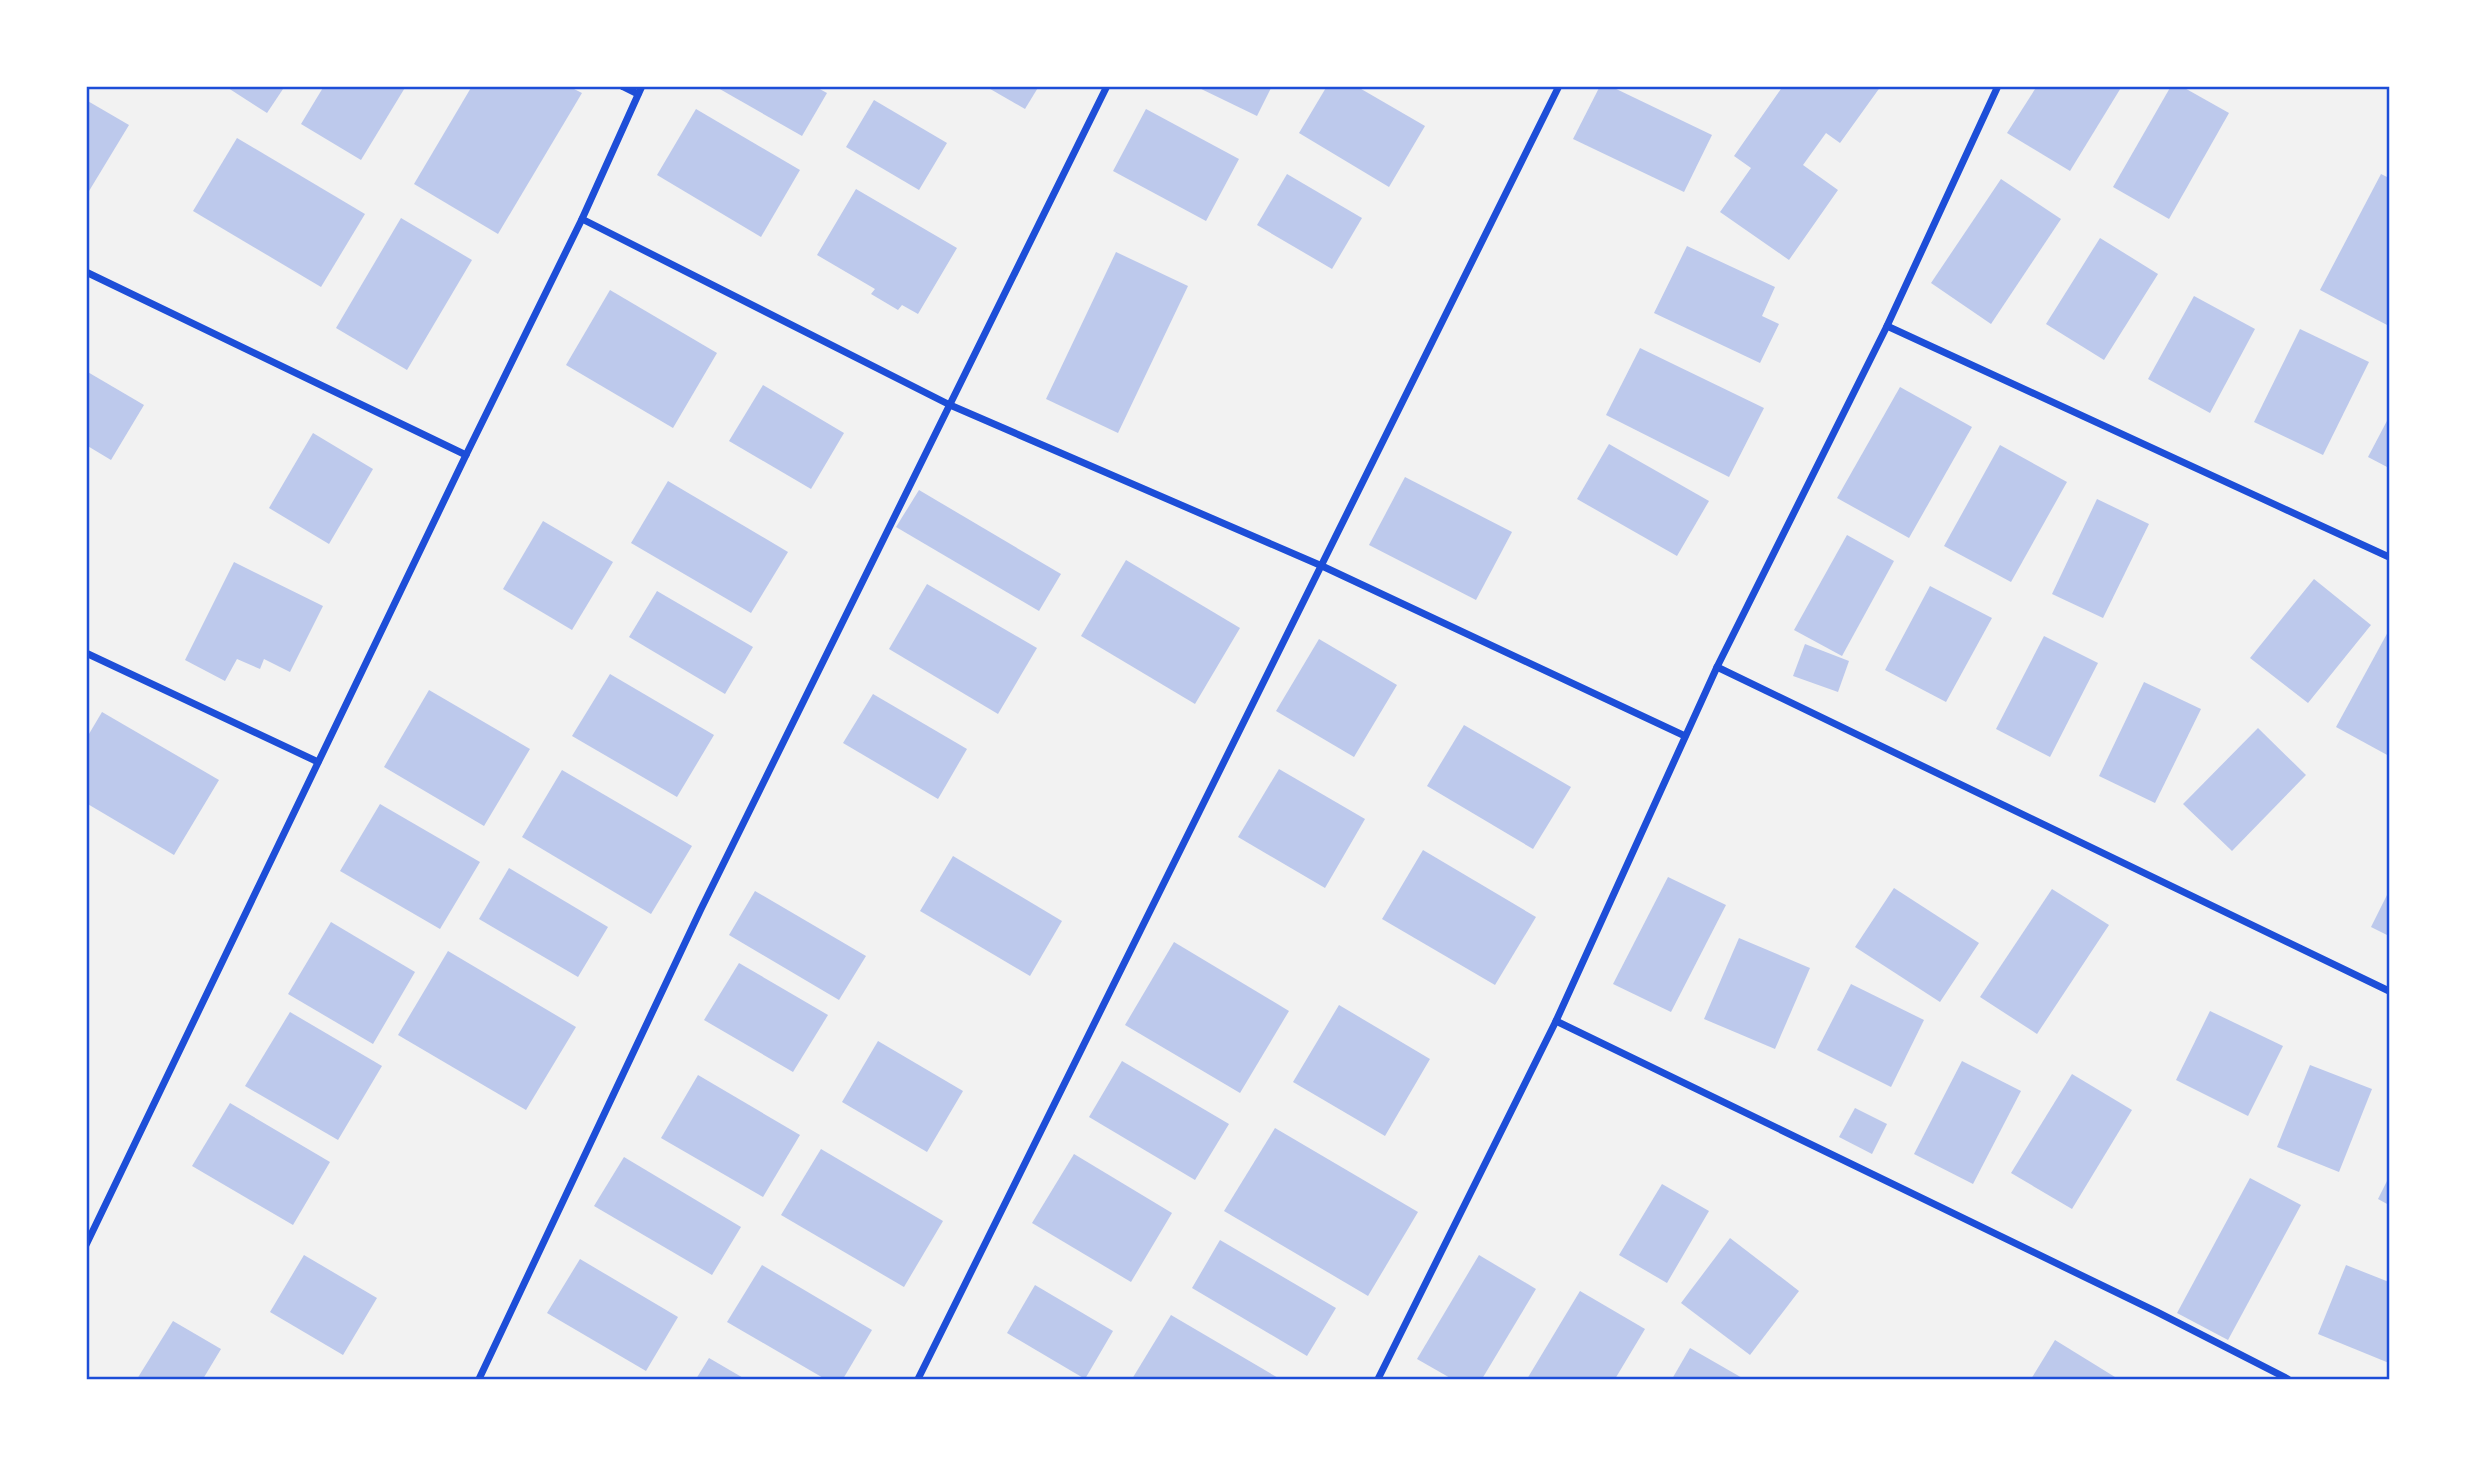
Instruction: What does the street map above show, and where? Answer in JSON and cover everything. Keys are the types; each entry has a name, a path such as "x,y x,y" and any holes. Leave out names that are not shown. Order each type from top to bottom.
{"street":[{"path":"622,86 638,94"},
{"path":"86,1245 582,219 642,86"},
{"path":"478,1379 701,909 1107,86"},
{"path":"918,1379 1559,86"},
{"path":"1378,1379 1556,1021 1717,667 1887,326 1998,86"},
{"path":"582,219 950,405 1322,566 1685,736"},
{"path":"86,272 466,455"},
{"path":"1887,326 2389,557"},
{"path":"86,653 318,762"},
{"path":"1717,667 2389,991"},
{"path":"1556,1021 2157,1312 2288,1379"}],"building":[{"path":"225,86 285,86 267,113"},
{"path":"324,86 406,86 361,160 301,124"},
{"path":"472,86 568,86 582,93 498,234 414,184"},
{"path":"814,86 827,93 802,136 718,88"},
{"path":"985,86 1039,86 1025,109"},
{"path":"1195,86 1272,86 1257,116"},
{"path":"1327,86 1356,86 1425,126 1389,187 1299,133"},
{"path":"1600,86 1610,86 1712,135 1684,192 1573,139"},
{"path":"1783,86 1881,86 1840,143 1826,133 1803,165 1838,190 1789,260 1720,212 1751,168 1734,156"},
{"path":"2037,86 2122,86 2070,171 2007,133"},
{"path":"2171,86 2181,86 2229,113 2169,219 2113,187"},
{"path":"86,100 129,125 86,196"},
{"path":"874,100 947,143 919,190 846,147"},
{"path":"696,109 800,170 761,237 657,175"},
{"path":"1146,109 1239,159 1206,221 1113,171"},
{"path":"237,138 365,214 321,287 193,211"},
{"path":"1287,174 1362,218 1332,269 1257,225"},
{"path":"2381,174 2389,178 2389,326 2320,290"},
{"path":"2001,179 2061,219 1991,324 1931,283"},
{"path":"856,189 957,248 918,314 902,305 898,310 871,294 875,289 817,255"},
{"path":"401,218 472,260 407,370 336,328"},
{"path":"2100,238 2158,274 2104,360 2046,324"},
{"path":"1687,246 1775,287 1762,316 1779,324 1760,363 1654,313"},
{"path":"1116,252 1188,286 1118,433 1046,399"},
{"path":"610,290 717,353 673,428 566,365"},
{"path":"2194,296 2255,329 2210,413 2148,379"},
{"path":"2300,329 2369,362 2323,455 2254,422"},
{"path":"1640,348 1764,408 1729,477 1606,415"},
{"path":"86,371 144,405 111,460 86,445"},
{"path":"763,385 844,433 811,489 729,441"},
{"path":"1900,387 1972,427 1909,538 1837,498"},
{"path":"2389,417 2389,468 2368,457"},
{"path":"313,433 373,469 329,544 269,508"},
{"path":"1609,444 1709,501 1677,556 1577,499"},
{"path":"2000,445 2067,482 2011,582 1944,546"},
{"path":"1405,477 1512,532 1476,600 1369,545"},
{"path":"668,481 788,552 751,613 631,543"},
{"path":"919,490 1061,574 1039,611 896,527"},
{"path":"2097,499 2149,524 2103,618 2052,594"},
{"path":"543,521 613,562 572,630 503,589"},
{"path":"1847,535 1894,561 1842,656 1794,630"},
{"path":"1126,560 1240,628 1195,704 1081,636"},
{"path":"234,562 323,606 290,672 264,659 260,669 237,659 225,681 185,660"},
{"path":"2314,579 2371,625 2308,703 2250,658"},
{"path":"927,584 1037,648 998,714 889,649"},
{"path":"1930,586 1992,618 1946,702 1885,670"},
{"path":"657,591 753,647 725,694 629,637"},
{"path":"2389,630 2389,756 2336,727"},
{"path":"2044,636 2098,663 2050,757 1996,729"},
{"path":"1319,639 1397,685 1354,757 1276,711"},
{"path":"1805,644 1849,661 1838,692 1793,676"},
{"path":"610,674 714,735 677,797 572,736"},
{"path":"2144,682 2201,709 2155,803 2099,776"},
{"path":"429,690 530,749 484,826 384,767"},
{"path":"873,694 967,749 938,799 843,743"},
{"path":"102,712 219,780 174,855 86,803 86,739"},
{"path":"1464,725 1571,787 1533,849 1427,786"},
{"path":"2258,728 2306,775 2232,851 2183,804"},
{"path":"1279,769 1365,819 1325,888 1238,837"},
{"path":"562,770 692,846 651,914 522,837"},
{"path":"380,804 480,862 440,929 340,871"},
{"path":"1423,850 1536,917 1495,985 1382,919"},
{"path":"953,856 1062,921 1030,976 920,911"},
{"path":"509,868 608,927 578,977 479,919"},
{"path":"1668,877 1726,905 1671,1012 1613,984"},
{"path":"1894,888 1979,943 1940,1002 1855,947"},
{"path":"2052,889 2109,925 2037,1034 1980,997"},
{"path":"755,891 866,956 839,1000 729,935"},
{"path":"2389,891 2389,936 2371,927"},
{"path":"331,922 415,972 373,1044 288,994"},
{"path":"1739,938 1810,968 1775,1049 1704,1019"},
{"path":"1174,942 1289,1011 1240,1093 1125,1025"},
{"path":"448,951 576,1027 526,1110 398,1035"},
{"path":"739,963 828,1015 793,1072 704,1020"},
{"path":"1851,984 1924,1020 1891,1087 1817,1050"},
{"path":"1339,1005 1430,1059 1385,1136 1293,1082"},
{"path":"2210,1011 2283,1046 2248,1116 2176,1080"},
{"path":"290,1012 382,1066 338,1140 245,1086"},
{"path":"878,1041 963,1091 927,1152 842,1102"},
{"path":"1122,1061 1229,1124 1195,1180 1089,1117"},
{"path":"1962,1061 2021,1091 1973,1184 1914,1154"},
{"path":"2310,1065 2372,1089 2339,1172 2277,1147"},
{"path":"2072,1074 2132,1110 2072,1209 2011,1173"},
{"path":"698,1075 800,1135 763,1197 661,1138"},
{"path":"230,1103 330,1162 293,1225 192,1166"},
{"path":"1855,1108 1887,1124 1872,1154 1839,1137"},
{"path":"1275,1128 1418,1212 1368,1296 1224,1211"},
{"path":"821,1149 943,1221 904,1287 781,1215"},
{"path":"1074,1154 1172,1213 1131,1282 1032,1223"},
{"path":"624,1157 741,1227 712,1275 594,1206"},
{"path":"2389,1177 2389,1205 2378,1199"},
{"path":"2250,1178 2301,1205 2228,1340 2177,1313"},
{"path":"1662,1184 1709,1211 1667,1283 1619,1255"},
{"path":"1730,1238 1799,1291 1750,1355 1681,1303"},
{"path":"1220,1240 1336,1308 1307,1356 1192,1288"},
{"path":"304,1255 377,1298 343,1355 270,1312"},
{"path":"1479,1255 1536,1289 1482,1379 1452,1379 1417,1359"},
{"path":"580,1259 678,1317 646,1371 547,1313"},
{"path":"762,1265 872,1330 843,1379 825,1379 727,1322"},
{"path":"2346,1265 2389,1282 2389,1363 2318,1334"},
{"path":"1035,1285 1113,1331 1085,1379 1007,1333"},
{"path":"1580,1291 1645,1329 1615,1379 1527,1379"},
{"path":"1171,1315 1280,1379 1132,1379"},
{"path":"173,1321 221,1349 203,1379 137,1379"},
{"path":"2055,1340 2115,1377 2114,1379 2031,1379"},
{"path":"1690,1348 1744,1379 1672,1379"},
{"path":"709,1358 745,1379 696,1379"}]}
